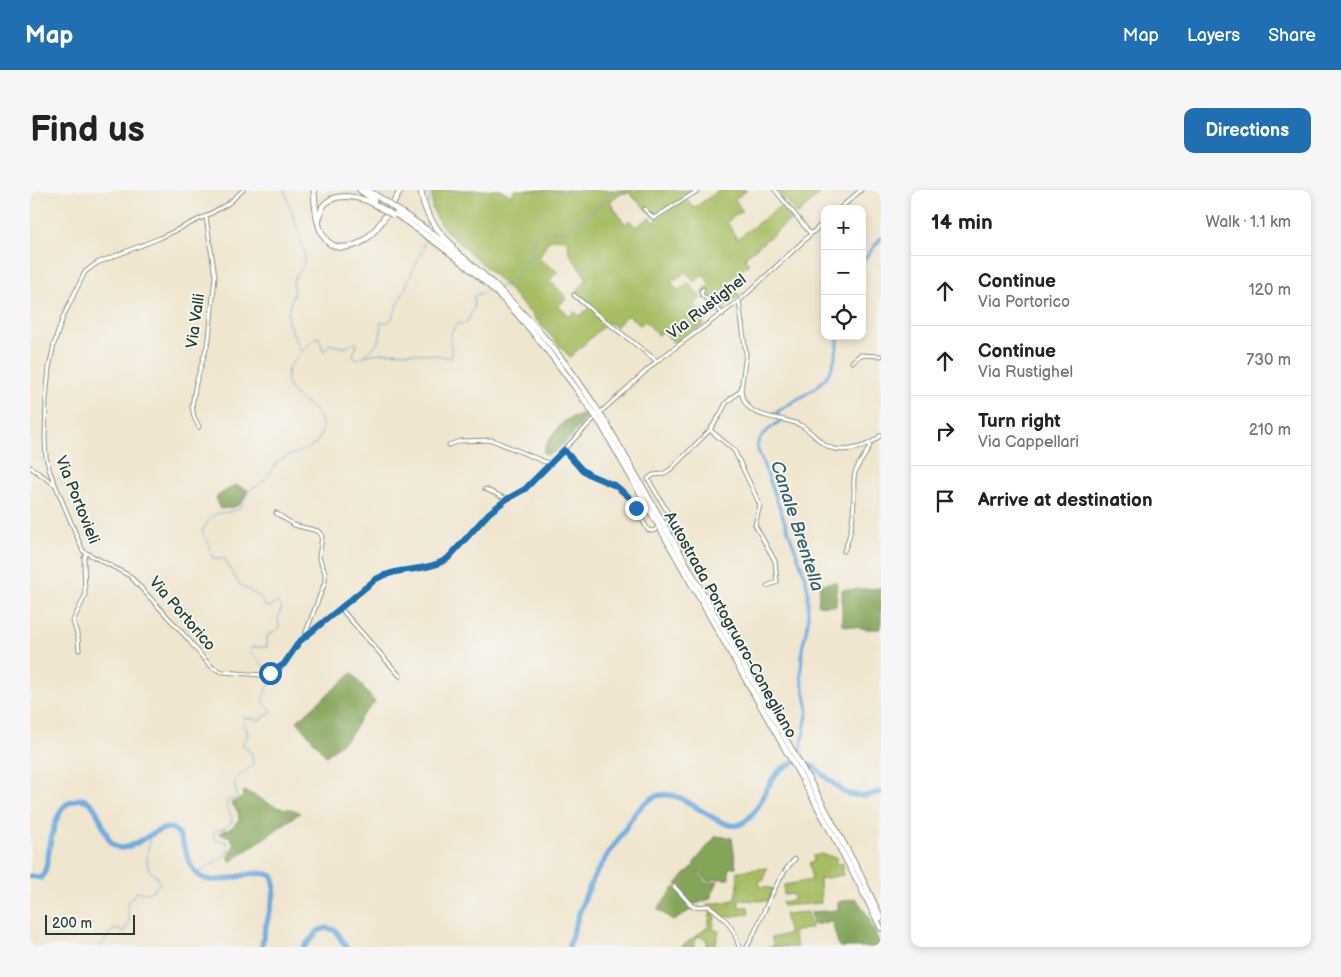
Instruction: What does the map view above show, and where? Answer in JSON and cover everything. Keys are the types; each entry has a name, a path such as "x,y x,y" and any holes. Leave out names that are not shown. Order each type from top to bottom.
{"highway":[{"path":"314,190 320,232 330,242 342,248 362,243 373,232 401,190"},
{"name":"Autostrada Portogruaro-Conegliano","path":"360,190 409,224 422,230"},
{"name":"Autostrada Portogruaro-Conegliano","path":"367,190 383,205"},
{"path":"421,190 430,220 447,240 476,264 486,279"},
{"path":"318,222 324,206 333,197 340,195 350,194 363,197 383,205"},
{"name":"Autostrada Portogruaro-Conegliano","path":"394,213 429,235 486,279 502,295 561,367 601,424 817,794 881,918"},
{"name":"Autostrada Portogruaro-Conegliano","path":"859,878 881,928"}],"street":[{"name":"Via Portovieli","path":"79,650 78,637 73,621 85,596 84,558 86,554 55,485 46,457 46,399 49,368 58,331 82,277 89,268 206,217 229,203 243,190"},
{"path":"644,209 654,218 699,190"},
{"path":"775,190 810,233"},
{"path":"844,205 861,190"},
{"name":"Via Valli","path":"200,427 194,417 192,406 196,383 209,339 215,276 206,217"},
{"name":"Via Rustighel","path":"602,412 658,361 723,314 821,224"},
{"path":"703,289 701,291 702,295 723,314"},
{"path":"574,295 658,361"},
{"path":"738,301 746,354 740,390 744,400 752,410 803,426 832,449 870,445"},
{"path":"852,362 860,355 881,356"},
{"path":"666,523 670,520 670,516 648,479 653,475 663,474 671,469 710,430 726,403 740,390"},
{"path":"306,636 376,579 384,575 440,564 448,558 489,513 507,499 525,489 593,420"},
{"path":"710,430 734,450 760,505 755,525 775,561 777,582 767,586"},
{"path":"844,551 852,522 856,470 870,445 881,435"},
{"path":"448,445 460,441 492,440 550,464"},
{"path":"564,450 581,469 616,486 630,498 648,530 653,531 656,529"},
{"path":"30,467 55,485"},
{"path":"43,477 50,472"},
{"path":"486,489 507,499"},
{"path":"276,514 294,525 318,531 322,536 319,557 325,582 306,636"},
{"path":"852,522 857,523"},
{"name":"Via Portorico","path":"86,554 130,576 214,668 228,673 268,673 284,664 299,642 306,636"},
{"path":"341,609 400,676"},
{"path":"747,947 777,886 788,866 795,859"},
{"path":"674,886 693,907 709,906 721,914 732,927 739,947"}],"green space":[{"path":"432,190 502,190 511,196 515,190 696,190 653,216 629,193 619,194 610,202 625,224 629,220 636,227 649,218 653,222 656,221 658,217 687,199 694,208 717,192 717,190 747,190 735,199 742,211 727,222 737,239 783,204 793,218 748,253 745,258 749,264 728,282 740,296 722,310 702,293 710,284 703,275 694,282 686,272 671,282 678,291 689,283 701,298 694,305 702,313 698,317 705,324 675,344 663,331 658,335 645,321 640,325 628,315 616,327 608,322 570,357 502,282 449,234 439,222 432,208","holes":["552,239 568,240 569,253 587,279 576,292 576,295 590,307 580,316 575,312 569,316 558,306 567,298 550,280 558,272 539,259 546,244"]},
{"path":"777,190 824,190 797,215"},
{"path":"582,413 588,416 565,443 548,455 544,453 547,444 558,428 567,420"},
{"path":"235,485 248,490 243,500 235,507 220,509 216,497"},
{"path":"837,582 836,606 818,605 820,584"},
{"path":"881,588 881,629 842,625 842,590"},
{"path":"352,673 375,702 361,717 350,736 326,756 297,721"},
{"path":"244,791 277,807 295,810 300,813 230,862 228,858 234,845 233,841 230,837 219,833 231,828 239,820 238,812 231,803 242,798"},
{"path":"716,836 732,838 736,867 729,868 729,879 707,881 693,864"},
{"path":"822,854 837,858 835,865 843,863 843,875 820,879 821,903 783,906 782,902 794,900 793,894 784,895 784,885 812,880 809,863 814,862 813,856"},
{"path":"693,866 706,883 718,881 710,899 693,905 676,884"},
{"path":"767,868 764,880 759,881 760,886 774,889 768,901 739,900 739,907 748,907 749,914 725,917 716,912 713,929 719,931 715,947 706,947 707,939 696,936 694,947 681,947 708,927 711,908 706,905 734,900 738,885 737,871"},
{"path":"675,887 692,909 674,921 657,909"},
{"path":"856,898 868,916 881,947 839,947 832,922 813,925 811,912 838,910 838,902"},
{"path":"808,912 811,928 793,932 797,947 768,947 774,946 771,938 789,934 784,914"}],"waterway":[{"path":"284,190 304,252 304,264 293,281 294,292 288,312 288,322 301,351"},
{"path":"428,209 429,190"},
{"path":"498,287 512,282 531,258 531,245 536,236 547,230 564,232 568,230 598,207 613,190"},
{"path":"426,227 427,218"},
{"path":"366,354 379,341 381,333 380,323 391,320 423,248 425,238"},
{"name":"Canale Brentella","path":"866,257 881,238"},
{"path":"267,671 250,650 252,647 267,647 267,636 279,628 278,618 282,607 277,602 270,607 265,606 260,597 240,585 224,558 213,558 202,532 213,515 239,509 250,490 263,481 278,462 310,447 320,437 322,430 321,421 316,413 288,385 287,375 291,364 318,337 324,351 330,344 345,347 356,343 357,346 354,351 356,359 377,353 398,352 451,358 450,337 453,329 457,324 466,323 474,308 474,296 489,290"},
{"name":"Canale Brentella","path":"799,760 808,709 801,676 802,649 808,623 808,591 805,576 757,447 763,435 780,421 777,412 813,389 825,378 834,363 838,340"},
{"path":"197,875 228,851 227,842 216,840 213,836 215,831 231,823 232,817 226,806 228,800 237,798 234,782 253,764 252,754 243,744 248,735 243,719 260,720 273,711 265,704 263,699 270,684 268,675"},
{"path":"569,947 589,887 596,873 633,816 654,797 665,795 676,797 717,820 738,825 752,815 779,771 799,760 815,768 849,794 864,796 881,792"},
{"path":"30,876 41,878 44,873 54,828 63,808 67,804 79,799 88,801 94,808 108,837 114,845 121,848 133,845 158,831 170,828 179,835 191,866 201,877 209,880 218,880 255,873 272,876 274,882 273,899 262,947"},
{"path":"100,947 108,935 115,929 125,932 129,921 127,903 137,892 150,892 160,883 155,874 152,874 148,865 147,855 150,836"},
{"path":"304,947 318,931 326,928 335,930 346,947"}],"route":[{"path":"270,673 279,669 284,664 299,642 376,579 396,572 440,564 448,558 489,513 507,499 525,489 564,450 581,469 616,486 630,498 636,508"}]}
